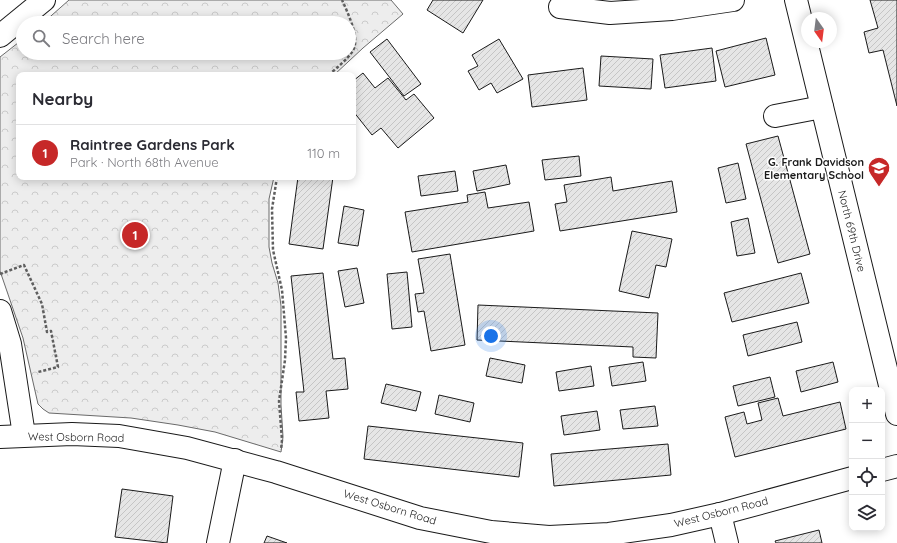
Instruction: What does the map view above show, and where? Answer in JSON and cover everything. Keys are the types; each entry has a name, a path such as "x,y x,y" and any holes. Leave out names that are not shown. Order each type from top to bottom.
{"street":[{"path":"24,16 44,0"},
{"path":"560,7 610,13 672,9 733,0"},
{"name":"North 69th Drive","path":"796,0 897,414"},
{"path":"0,36 16,23"},
{"path":"775,116 822,107"},
{"path":"0,311 10,344 24,435"},
{"name":"West Osborn Road","path":"0,437 72,434 119,436 187,448 276,472 420,518 491,532 549,537 608,534 671,525 720,514 849,479"},
{"path":"218,543 235,460"},
{"path":"885,469 897,466"},
{"path":"720,514 727,543"}],"path":[{"path":"342,0 348,16"},
{"path":"332,72 344,60"},
{"path":"277,180 272,209 273,250 282,290 286,338 285,360 279,401 282,432 281,448"},
{"path":"0,274 24,265 42,304 47,332 51,331 58,367 16,378"}],"green space":[{"path":"69,0 391,0 403,14 356,55 356,16 51,16"},
{"path":"16,44 16,60 350,60 337,72 16,72 16,180 273,180 269,199 269,247 278,283 281,306 281,405 283,437 281,452 215,432 131,418 49,413 38,404 23,338 0,271 0,57"}],"building":[{"path":"433,0 483,0 463,33 427,10"},
{"path":"870,0 897,0 897,106 883,50 869,53 864,32 878,28"},
{"path":"766,38 775,75 725,87 716,51"},
{"path":"387,39 421,84 404,96 370,52"},
{"path":"499,39 523,79 497,93 491,83 479,90 468,71 478,66 472,55"},
{"path":"712,48 716,81 665,88 660,55"},
{"path":"601,56 653,59 651,89 599,86"},
{"path":"583,68 587,100 532,107 528,75"},
{"path":"363,73 375,88 388,78 406,100 414,94 434,118 398,148 381,128 372,135 356,115 356,79"},
{"path":"778,136 810,254 778,263 746,144"},
{"path":"579,156 581,176 545,180 542,160"},
{"path":"738,163 746,199 726,203 718,168"},
{"path":"506,165 510,184 477,191 473,171"},
{"path":"455,171 458,191 421,196 418,176"},
{"path":"611,177 613,191 672,181 677,212 560,231 555,204 567,202 564,185"},
{"path":"298,180 333,180 323,249 289,244"},
{"path":"485,192 488,208 529,202 534,231 412,252 405,212 468,202 467,195"},
{"path":"344,206 364,210 358,246 338,243"},
{"path":"748,218 755,253 737,256 731,222"},
{"path":"632,231 672,239 666,267 656,265 649,298 619,291"},
{"path":"450,254 465,345 431,351 424,311 418,312 415,294 424,293 418,259"},
{"path":"357,268 364,303 345,307 338,271"},
{"path":"407,272 412,327 392,329 387,274"},
{"path":"323,273 333,359 345,358 348,389 326,391 329,418 299,421 296,392 304,392 291,276"},
{"path":"801,273 809,303 732,322 724,293"},
{"path":"478,305 658,313 656,358 633,357 633,347 477,340"},
{"path":"797,322 802,342 748,356 743,335"},
{"path":"490,358 525,365 522,383 486,376"},
{"path":"643,362 646,381 612,386 609,367"},
{"path":"833,362 838,382 801,392 796,371"},
{"path":"591,366 594,386 559,391 556,372"},
{"path":"770,377 775,397 738,406 733,386"},
{"path":"386,384 421,392 416,411 381,403"},
{"path":"439,395 474,403 470,422 435,414"},
{"path":"778,398 783,416 840,402 846,429 735,457 725,417 744,412 747,424 762,420 758,403"},
{"path":"655,406 658,426 623,429 620,410"},
{"path":"597,411 600,430 564,435 561,416"},
{"path":"368,426 523,443 519,477 364,459"},
{"path":"668,444 671,475 554,486 551,454"},
{"path":"122,489 173,496 167,543 115,537"},
{"path":"819,530 822,543 776,543 775,541"},
{"path":"267,536 287,543 264,543"}],"place":[{"name":"G. Frank Davidson Elementary School","path":"879,188"},
{"name":"Raintree Gardens Park","path":"135,235"}]}
